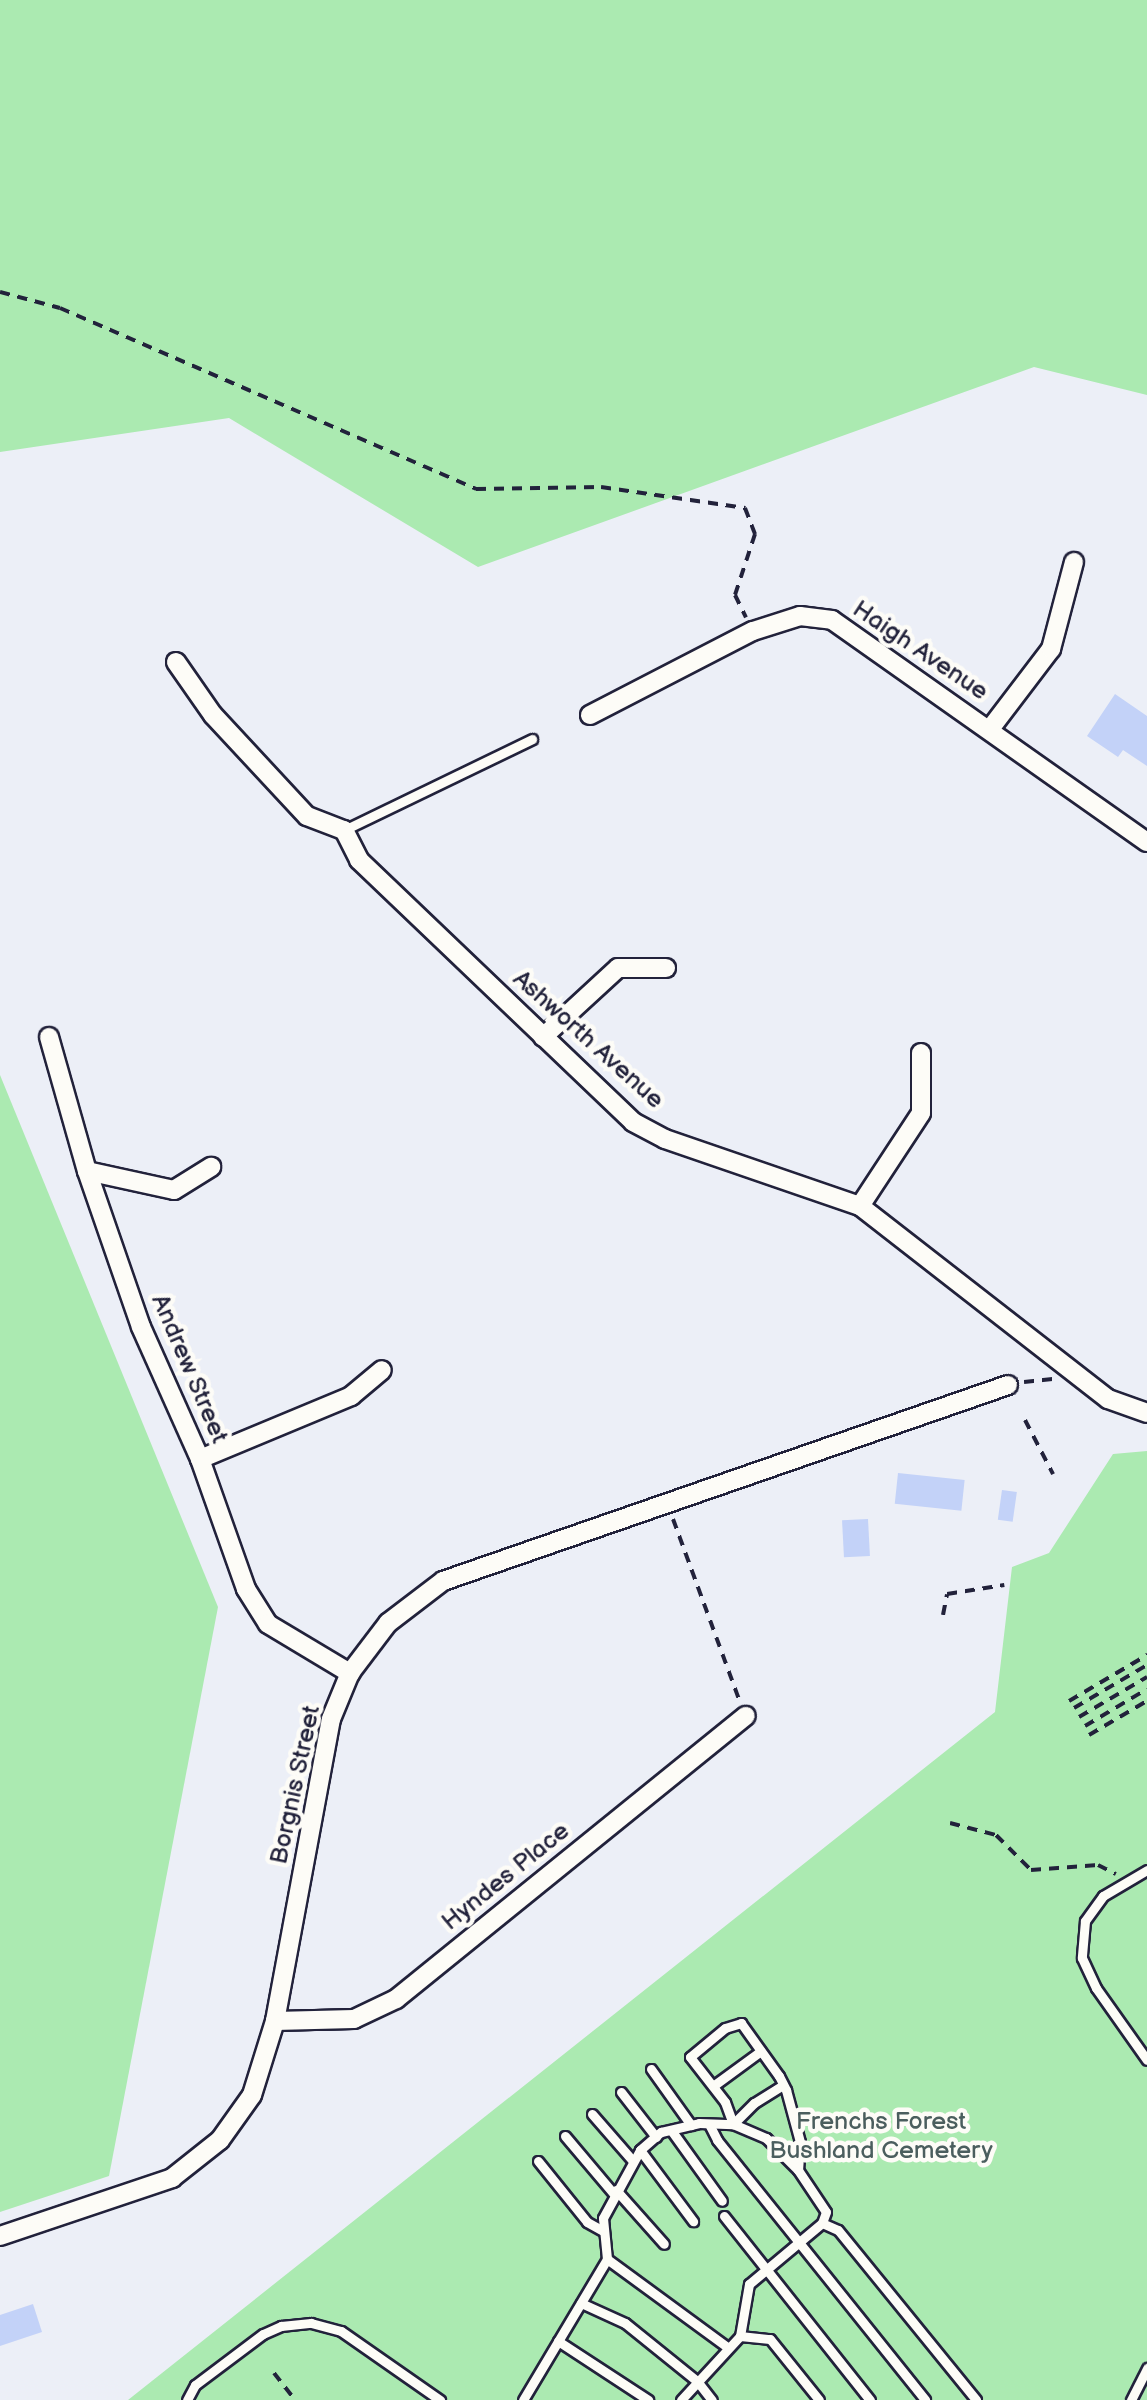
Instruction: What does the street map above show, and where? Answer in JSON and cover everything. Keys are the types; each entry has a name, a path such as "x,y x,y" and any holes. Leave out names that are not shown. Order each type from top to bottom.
{"street":[{"path":"990,729 1051,650 1074,562"},
{"name":"Haigh Avenue","path":"590,716 752,631 800,616 832,620 1147,842"},
{"path":"176,662 213,716 307,816 344,830"},
{"name":"Ashworth Avenue","path":"344,830 359,860 632,1122 665,1139 860,1206 1108,1399 1147,1413"},
{"path":"544,1037 618,968 666,968"},
{"name":"Andrew Street","path":"49,1037 88,1171 141,1327 200,1459 246,1589 268,1624 350,1673"},
{"path":"860,1206 922,1113 921,1053"},
{"path":"88,1171 174,1190 211,1167"},
{"path":"200,1459 351,1396 382,1370"},
{"name":"Borgnis Street","path":"0,2236 172,2178 220,2140 252,2095 275,2020 331,1719 350,1673 388,1622 443,1581 1008,1385"},
{"name":"Hyndes Place","path":"275,2020 354,2019 396,1999 746,1716"}],"lane":[{"path":"344,830 532,739"},
{"path":"1147,1870 1103,1896 1085,1921 1082,1958 1096,1988 1147,2060"},
{"path":"733,2124 713,2086 690,2057 724,2028 742,2023 783,2085 800,2142 798,2170"},
{"path":"713,2086 761,2051"},
{"path":"651,2069 691,2125"},
{"path":"733,2124 754,2103 783,2085"},
{"path":"621,2092 656,2136"},
{"path":"592,2114 633,2161"},
{"path":"709,2124 717,2140 925,2400"},
{"path":"523,2400 607,2259 602,2231 615,2192 640,2150 656,2136 671,2130 691,2125 733,2124 766,2138 798,2170 826,2212 822,2223 749,2284 740,2336"},
{"path":"671,2130 722,2201"},
{"path":"565,2136 664,2244"},
{"path":"640,2150 694,2221"},
{"path":"538,2161 587,2222 602,2231"},
{"path":"724,2216 870,2400"},
{"path":"822,2223 838,2230 976,2400"},
{"path":"607,2259 726,2346"},
{"path":"581,2303 625,2322 697,2381 712,2400"},
{"path":"187,2400 196,2385 263,2334 282,2326 312,2323 341,2331 440,2400"},
{"path":"681,2400 726,2346 740,2336 770,2339 819,2400"},
{"path":"558,2342 648,2400"},
{"path":"1131,2400 1147,2368"}],"path":[{"path":"0,292 60,308 476,489 601,487 745,508 755,534 735,596 752,631"},
{"path":"1008,1385 1059,1379 1072,1372"},
{"path":"1025,1420 1053,1474"},
{"path":"667,1504 746,1716"},
{"path":"943,1616 946,1594 1004,1585"},
{"path":"1069,1701 1147,1654"},
{"path":"1074,1708 1147,1665"},
{"path":"1078,1717 1147,1677"},
{"path":"1084,1726 1147,1689"},
{"path":"1090,1735 1147,1701"},
{"path":"950,1823 996,1835 1032,1870 1098,1865 1127,1882"},
{"path":"274,2373 295,2400"}],"green space":[{"path":"0,0 1147,0 1147,395 1034,367 478,567 229,418 0,452"},
{"path":"0,1075 218,1607 109,2176 0,2212"},
{"name":"Frenchs Forest Bushland Cemetery","path":"1147,1451 1147,2400 128,2400 995,1712 1012,1567 1049,1553 1113,1454"}],"building":[{"path":"1115,694 1147,716 1147,766 1123,750 1118,757 1087,736"},
{"path":"898,1473 965,1480 961,1511 895,1504"},
{"path":"1002,1490 1017,1492 1013,1522 998,1520"},
{"path":"868,1519 870,1556 844,1557 842,1520"},
{"path":"33,2304 42,2332 0,2346 0,2315"}]}
